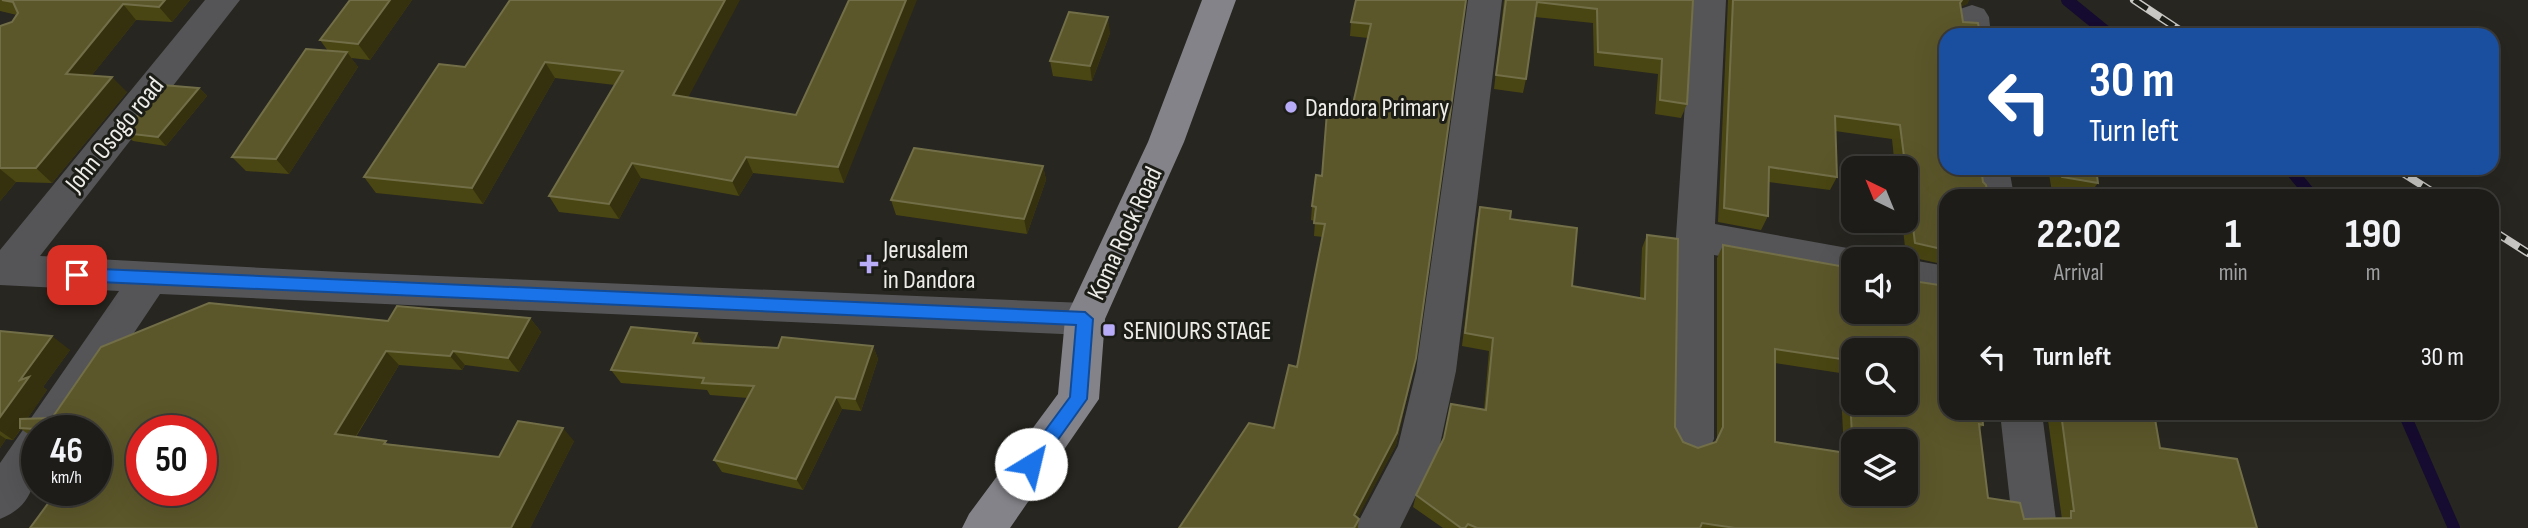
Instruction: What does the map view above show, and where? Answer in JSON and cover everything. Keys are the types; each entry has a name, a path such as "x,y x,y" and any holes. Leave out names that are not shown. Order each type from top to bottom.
{"main road":[{"name":"Koma Rock Road","path":"984,528 1078,399 1085,319 1166,142 1219,0"}],"street":[{"name":"John Osogo road","path":"3,270 223,0"},
{"path":"1377,528 1418,449 1436,371 1485,0"},
{"path":"1693,439 1695,236 1709,0"},
{"path":"1695,236 1841,263"},
{"path":"3,270 149,279 1085,319"},
{"path":"1918,277 1939,281"},
{"path":"56,415 149,279"},
{"path":"2022,420 2035,528"},
{"path":"0,499 21,468"}],"building":[{"path":"2,0 165,0 159,7 123,4 66,74 112,77 36,168 0,168 0,26 12,22 18,13 13,2"},
{"path":"350,0 390,0 358,44 320,40"},
{"path":"510,0 725,0 673,95 796,115 849,0 906,0 838,167 746,157 732,181 632,163 609,204 549,196 623,71 545,62 472,188 364,177 439,64 465,67"},
{"path":"1356,0 1466,0 1416,358 1397,433 1354,515 1359,519 1354,528 1179,528 1249,423 1274,428 1289,365 1297,367 1325,224 1314,223 1316,207 1312,206 1316,175 1322,176 1327,112 1351,113 1371,24 1351,22"},
{"path":"1506,0 1693,0 1687,104 1660,100 1662,59 1598,52 1597,9 1537,2 1526,79 1496,75"},
{"path":"1733,0 1962,0 1960,3 1963,22 1978,23 1979,28 1939,28 1939,175 1982,175 1987,189 1939,189 1939,248 1915,243 1914,233 1918,233 1918,156 1904,156 1900,125 1835,116 1837,177 1769,167 1768,216 1724,208"},
{"path":"1069,12 1108,17 1090,66 1050,61"},
{"path":"306,49 347,52 276,159 232,157"},
{"path":"162,85 199,88 158,137 124,133"},
{"path":"914,148 1043,166 1024,219 891,200"},
{"path":"2097,175 2098,183 2062,177"},
{"path":"1480,207 1511,211 1510,219 1577,228 1572,286 1645,299 1647,235 1678,239 1675,427 1683,442 1698,448 1716,442 1723,427 1723,245 1840,266 1841,324 1918,324 1918,282 1939,285 1939,420 1983,420 1983,425 1979,424 1988,498 2020,503 2024,519 2071,518 2071,511 2074,511 2062,420 2155,420 2160,448 2237,459 2257,528 1735,528 1702,523 1700,528 1477,528 1468,524 1461,528 1416,495 1444,438 1451,404 1486,410 1493,338 1465,333","holes":["1841,338 1918,338 1918,415 1851,415 1852,429 1918,429 1918,506 1841,506 1841,452 1775,442 1775,349 1841,359"]},
{"path":"209,303 388,321 397,306 530,318 508,358 453,351 450,356 386,351 335,434 386,441 384,444 499,457 518,421 563,428 511,528 30,528 46,506 112,506 112,415 54,415 101,347"},
{"path":"631,327 697,333 693,343 778,348 782,337 873,346 855,399 836,397 796,479 714,460 754,386 702,383 704,378 611,370"},
{"path":"0,331 52,336 20,380 29,377 0,417"}],"waterway":[{"path":"2067,0 2101,28"},
{"path":"2295,175 2306,189"},
{"path":"2407,420 2454,528"}],"railway":[{"path":"2134,0 2176,28"},
{"path":"2406,175 2428,189"},
{"path":"2499,234 2528,253"}],"place":[{"name":"Dandora Primary","path":"1291,107"},
{"name":"Jerusalem in Dandora","path":"869,264"},
{"name":"SENIOURS STAGE","path":"1109,330"}],"route":[{"path":"77,275 1085,319 1078,399 1031,464"}]}
